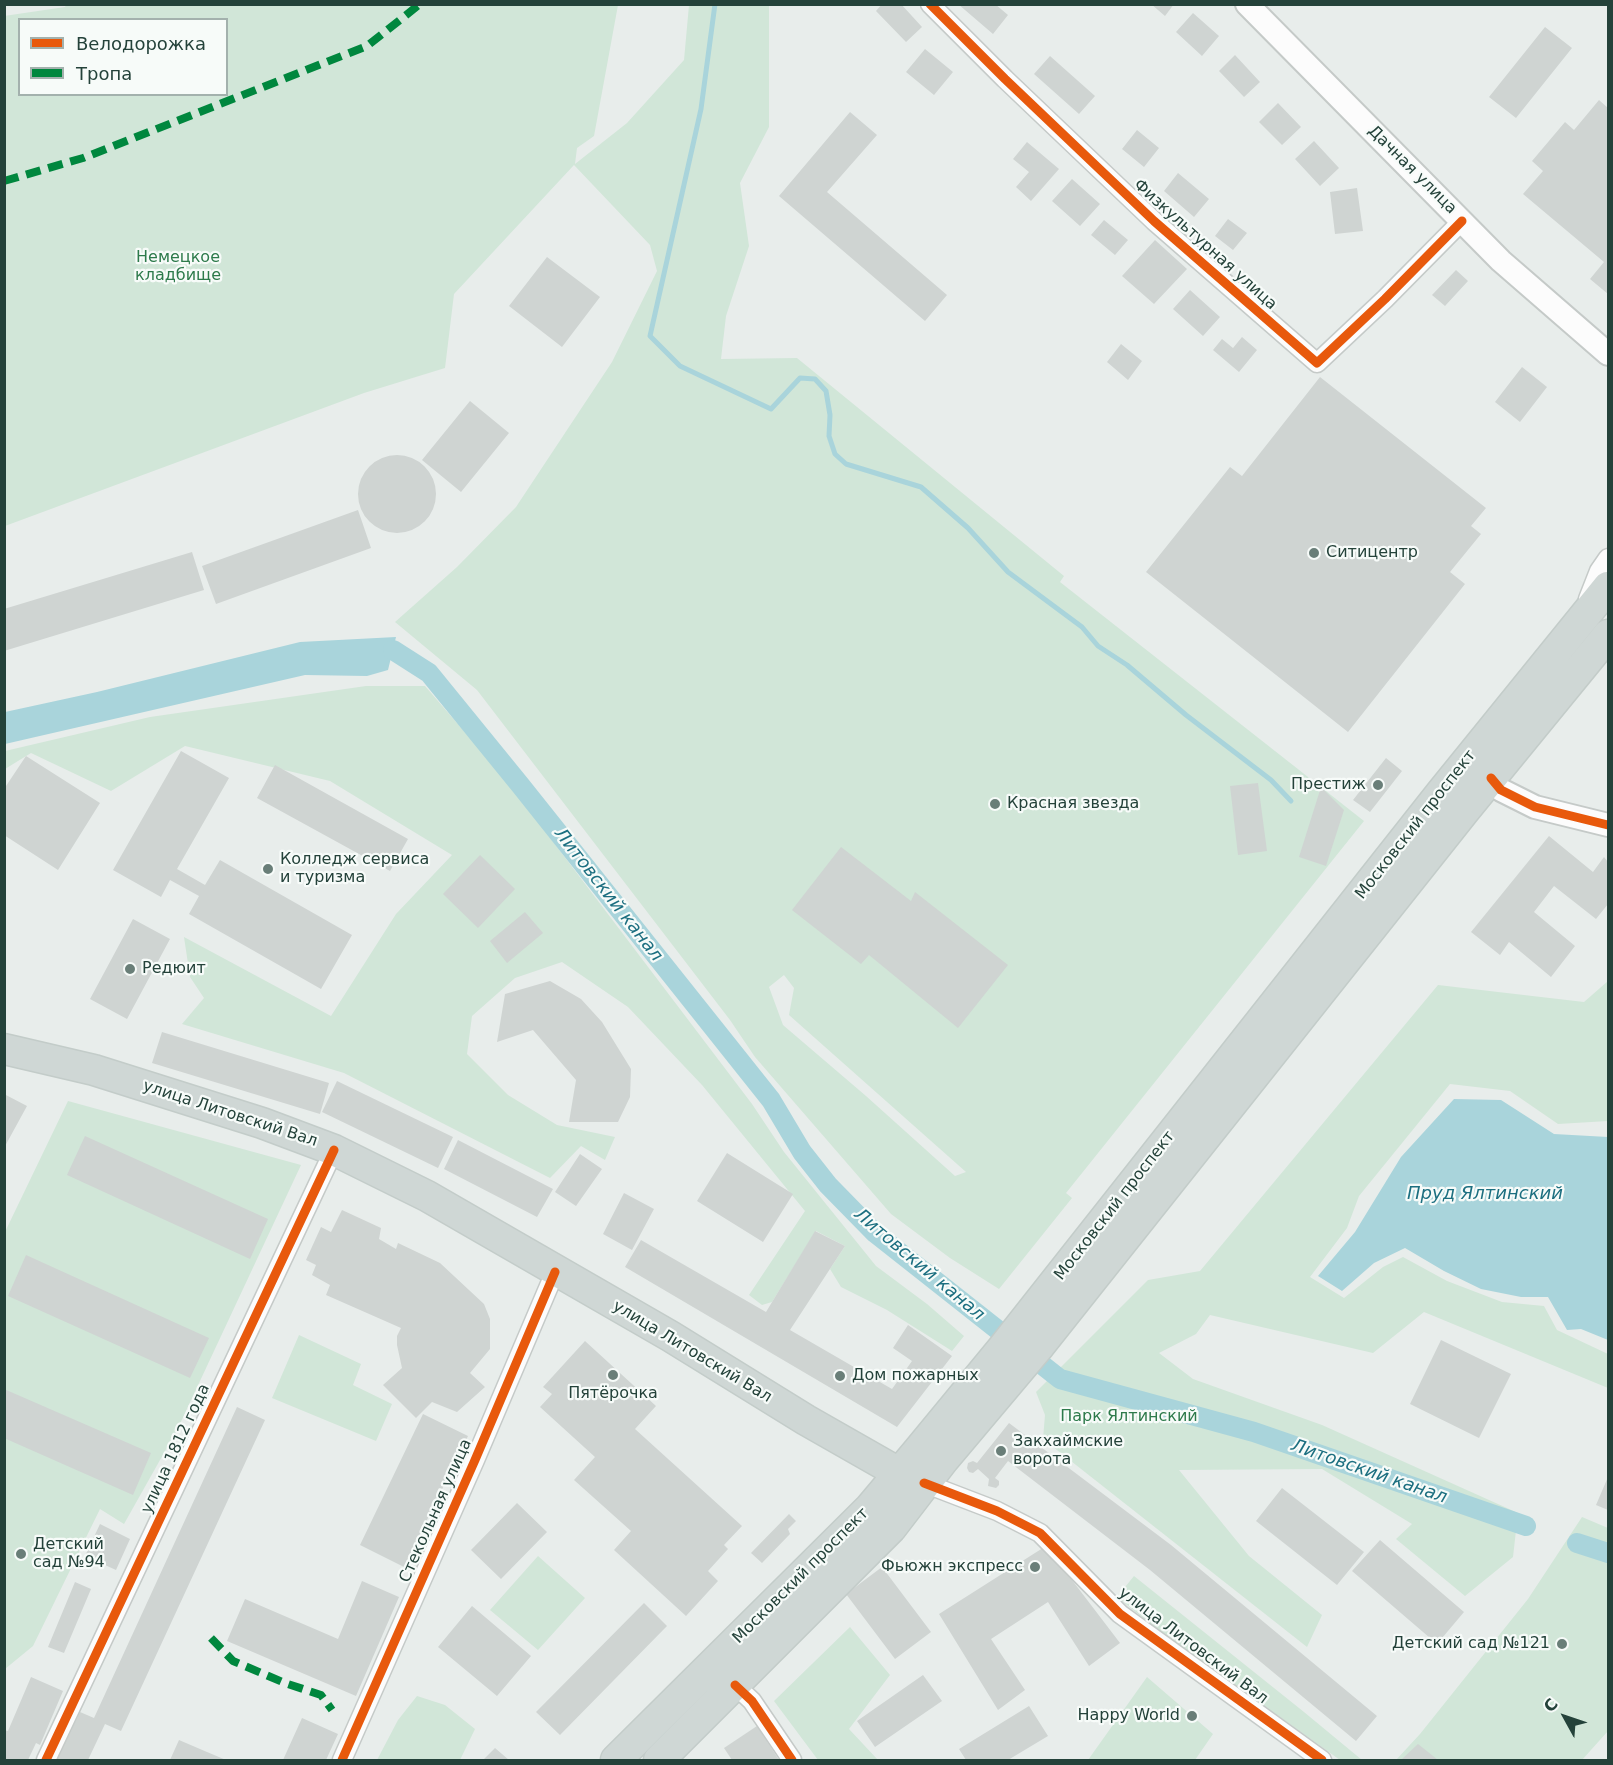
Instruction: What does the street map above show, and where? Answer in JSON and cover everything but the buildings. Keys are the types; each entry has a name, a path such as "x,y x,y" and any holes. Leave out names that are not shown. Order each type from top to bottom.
{"main road":[{"name":"Московский проспект","path":"1021,1347 1426,811 1608,587"},
{"name":"Московский проспект","path":"616,1761 870,1508 912,1478 1608,635"},
{"name":"улица Литовский Вал","path":"4,1049 94,1070 262,1123 334,1150 427,1196 555,1272 670,1336 806,1420 912,1478"},
{"name":"Московский проспект","path":"659,1761 891,1528 912,1478"}],"street":[{"name":"Физкультурная улица","path":"930,4 1154,221 1317,363 1385,299 1462,221"},
{"name":"Дачная улица","path":"1247,4 1501,261 1608,354"},
{"name":"Московский проспект","path":"1579,621 1599,571 1608,558"},
{"path":"1491,778 1519,785 1602,823"},
{"name":"улица 1812 года","path":"46,1761 334,1150"},
{"name":"Стекольная улица","path":"342,1761 425,1575 555,1272"},
{"name":"улица Литовский Вал","path":"912,1478 997,1511 1040,1533 1120,1614 1322,1761"},
{"path":"735,1685 752,1701 792,1761"}],"green space":[{"name":"Немецкое кладбище","path":"67,4 618,5 594,136 577,148 575,164 627,123 684,60 689,5 769,5 769,127 740,183 749,246 726,316 721,359 797,358 1064,576 1060,582 1364,821 1066,1193 1072,1198 999,1289 950,1258 891,1214 755,1057 730,1020 477,690 395,622 457,567 516,507 612,362 657,271 650,245 574,165 454,294 445,368 364,393 5,526 4,16 65,7","holes":["784,975 794,988 789,1015 966,1172 955,1176 783,1025 769,987"]},
{"path":"366,686 425,686 507,781 752,1104 784,1152 876,1266 927,1304 964,1336 952,1351 887,1310 841,1287 830,1269 845,1246 816,1231 772,1302 762,1305 749,1295 805,1211 702,1085 628,1007 562,962 515,978 472,1016 467,1054 508,1095 557,1125 615,1137 605,1160 581,1146 550,1178 344,1073 182,1024 204,998 190,977 184,937 331,1016 396,914 452,855 330,781 185,746 111,791 31,753 5,769 5,751 150,717"},
{"name":"Парк Ялтинский","path":"1608,981 1608,1121 1558,1124 1510,1091 1450,1084 1359,1196 1347,1228 1310,1277 1344,1298 1383,1267 1403,1257 1447,1281 1502,1302 1544,1306 1557,1330 1608,1354 1608,1388 1424,1312 1373,1353 1210,1315 1196,1334 1159,1353 1193,1379 1322,1425 1518,1513 1513,1557 1465,1596 1396,1539 1412,1524 1322,1469 1179,1470 1249,1556 1322,1615 1307,1647 1043,1439 1045,1415 1036,1392 1148,1280 1200,1271 1438,985 1584,1002"},
{"path":"68,1101 301,1165 178,1428 124,1524 100,1509 33,1646 5,1669 4,1234"},
{"path":"299,1335 361,1364 353,1385 392,1404 376,1441 272,1398"},
{"name":"Детский сад №121","path":"1582,1517 1608,1528 1608,1731 1582,1760 1396,1760 1420,1734 1528,1599"},
{"path":"538,1556 585,1598 538,1650 490,1610"},
{"path":"1134,1576 1362,1760 1340,1760 1157,1629 1117,1597"},
{"path":"850,1627 890,1675 849,1729 878,1760 818,1760 774,1701"},
{"path":"1147,1677 1213,1734 1195,1760 1088,1760"},
{"path":"417,1696 445,1705 475,1729 460,1760 377,1760 398,1720"}],"water":[{"path":"396,637 388,670 367,676 305,675 5,744 5,712 300,642"},
{"name":"Пруд Ялтинский","path":"1454,1099 1501,1100 1554,1134 1608,1137 1608,1340 1581,1329 1567,1330 1548,1297 1521,1297 1481,1289 1405,1248 1374,1263 1342,1291 1318,1276 1355,1232 1401,1157"}],"waterway":[{"path":"715,4 701,109 650,336 680,366 771,409 800,378 815,379 826,391 830,415 829,436 835,454 846,464 921,487 968,528 1008,572 1082,627 1098,646 1127,665 1186,715 1271,780 1291,801"},
{"name":"Литовский канал","path":"393,650 429,673 521,786 771,1100 802,1152 828,1185 875,1233 1060,1379 1254,1432 1526,1526"},
{"name":"Литовский канал","path":"1577,1543 1608,1553"}],"marked path":[{"path":"4,181 83,158 367,46 420,4"},
{"path":"211,1638 233,1661 321,1695 332,1710"}],"cycle path":[{"path":"930,4 1154,221 1317,363 1385,299 1462,221"},
{"path":"1491,778 1501,790 1535,807 1608,825"},
{"path":"46,1760 334,1150"},
{"path":"342,1760 475,1460 555,1272"},
{"path":"924,1483 997,1511 1040,1533 1120,1614 1322,1760"},
{"path":"735,1685 752,1701 792,1760"}],"place":[{"name":"Ситицентр","path":"1314,553"},
{"name":"Престиж","path":"1378,785"},
{"name":"Красная звезда","path":"995,804"},
{"name":"Колледж сервиса и туризма","path":"268,869"},
{"name":"Редюит","path":"130,969"},
{"name":"Пятёрочка","path":"613,1375"},
{"name":"Дом пожарных","path":"840,1376"},
{"name":"Закхаймские ворота","path":"1001,1451"},
{"name":"Детский сад №94","path":"21,1554"},
{"name":"Фьюжн экспресс","path":"1035,1567"},
{"name":"Детский сад №121","path":"1562,1644"},
{"name":"Happy World","path":"1192,1716"}]}
